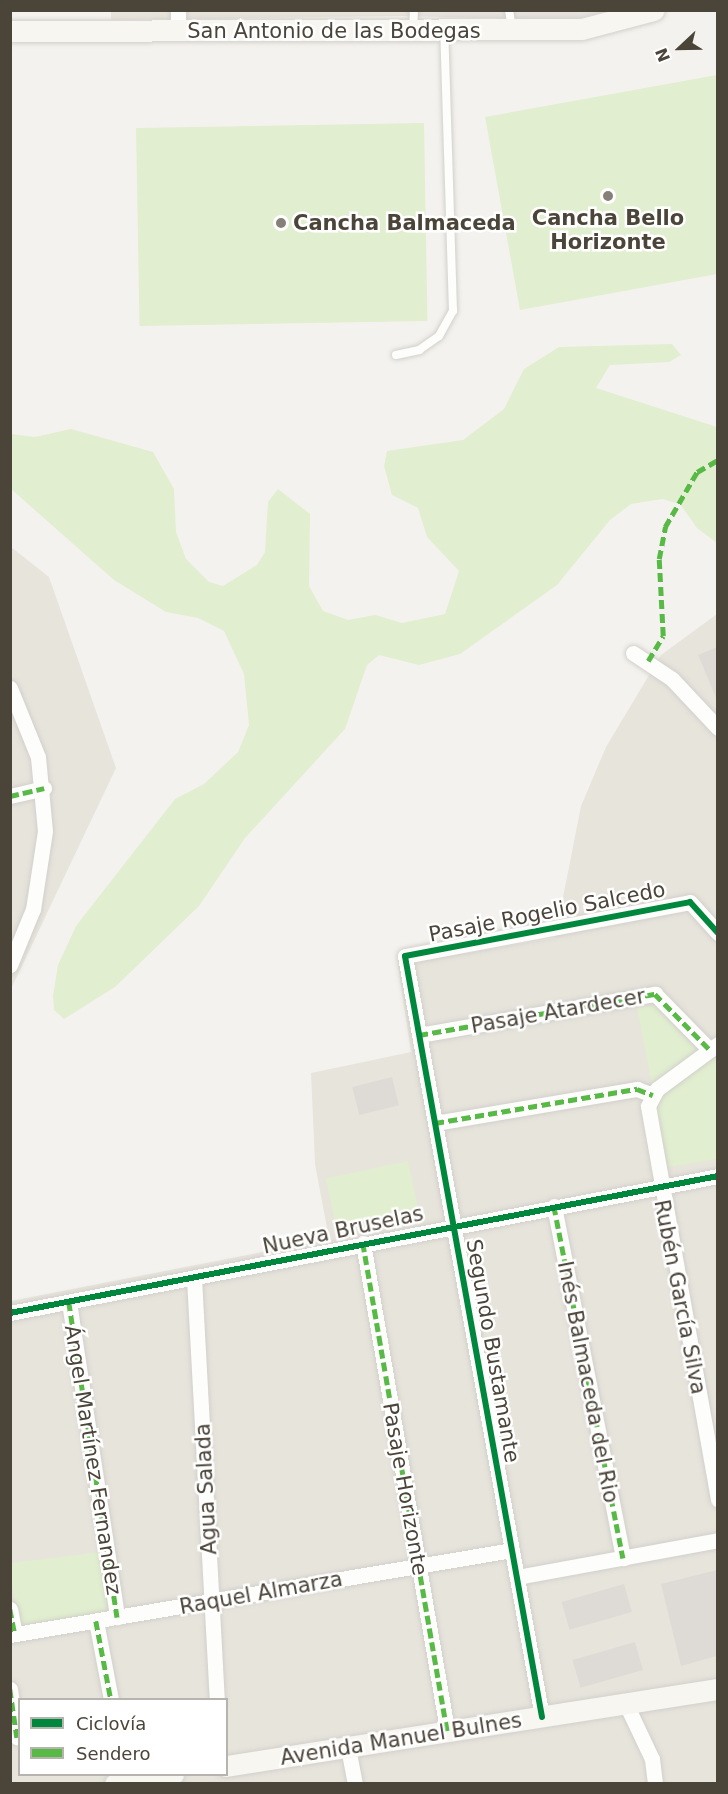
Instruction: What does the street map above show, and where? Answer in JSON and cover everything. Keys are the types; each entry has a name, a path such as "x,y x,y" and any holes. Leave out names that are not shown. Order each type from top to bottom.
{"street":[{"name":"San Antonio de las Bodegas","path":"10,31 178,20 413,20 444,31 511,20 601,27 654,10"},
{"path":"633,653 672,679 717,728"},
{"path":"10,688 31,731 44,788 39,882 10,965"},
{"path":"10,796 44,788"},
{"name":"Pasaje Rogelio Salcedo","path":"405,956 690,902 717,933"},
{"name":"Segundo Bustamante","path":"405,956 542,1717"},
{"name":"Pasaje Atardecer","path":"419,1035 655,994 714,1047"},
{"path":"435,1123 637,1089 652,1095 714,1047"},
{"name":"Rubén García Silva","path":"652,1095 648,1106 659,1187 717,1500"},
{"name":"Nueva Bruselas","path":"10,1313 453,1225 717,1176"},
{"name":"Inés Balmaceda del Rio","path":"554,1206 622,1558"},
{"name":"Pasaje Horizonte","path":"363,1243 448,1734"},
{"name":"Agua Salada","path":"194,1278 217,1698"},
{"name":"Ángel Martínez Fernandez","path":"69,1302 117,1617"},
{"path":"517,1577 717,1540"},
{"name":"Raquel Almarza","path":"13,1635 512,1550"},
{"path":"10,1609 13,1635"},
{"name":"Ángel Martínez Fernandez","path":"96,1621 111,1698"},
{"path":"10,1689 18,1737"},
{"name":"Avenida Manuel Bulnes","path":"228,1766 448,1734 717,1689"},
{"path":"626,1704 652,1759 655,1784"},
{"path":"348,1748 356,1784"},
{"path":"115,1784 161,1776"}],"lane":[{"path":"396,355 419,350 439,336 453,310 444,31"}],"shaded area":[{"path":"111,10 402,11 402,16 111,20"},
{"path":"402,10 608,11 572,20 402,16"},
{"path":"11,547 49,577 116,768 11,989"},
{"path":"717,614 717,1783 11,1784 11,1301 329,1239 315,1164 311,1073 411,1052 398,965 555,938 581,806 606,747 661,655"}],"green space":[{"name":"Cancha Bello Horizonte","path":"717,75 717,274 520,310 485,117"},
{"name":"Cancha Balmaceda","path":"424,123 427,321 139,326 136,128"},
{"path":"672,344 681,355 669,362 610,365 596,388 717,427 717,543 697,528 680,504 662,499 631,504 610,520 557,585 460,654 419,665 379,655 367,665 345,729 245,838 199,906 115,987 64,1019 54,1010 53,996 58,965 76,926 175,799 204,784 238,752 249,725 244,674 224,631 198,618 166,612 114,580 11,489 11,434 35,437 71,429 153,452 174,489 176,532 186,559 209,582 223,586 257,565 265,552 268,502 278,489 310,514 309,586 323,611 348,620 375,615 402,623 445,614 459,571 427,537 418,508 392,495 384,466 387,451 463,440 504,409 524,369 559,347"},
{"path":"656,1005 707,1062 717,1055 717,1159 668,1167 637,1008"},
{"path":"408,1161 418,1209 336,1226 326,1178"},
{"path":"101,1552 109,1614 17,1625 10,1563"}],"building":[{"path":"717,647 717,700 698,655"},
{"path":"392,1077 399,1105 359,1115 352,1087"},
{"path":"717,1570 717,1656 681,1666 661,1584"},
{"path":"624,1584 632,1612 570,1630 562,1602"},
{"path":"635,1642 643,1670 581,1688 573,1660"}],"marked path":[{"path":"648,661 663,636 659,559 665,527 697,472 718,460"},
{"path":"10,796 44,788"},
{"path":"419,1035 655,994 710,1050"},
{"path":"435,1123 637,1089 653,1095"},
{"path":"554,1206 623,1558"},
{"path":"363,1243 448,1734"},
{"path":"69,1302 117,1617"},
{"path":"10,1609 15,1634"},
{"path":"96,1621 111,1698"},
{"path":"10,1689 17,1737"}],"cycle path":[{"path":"542,1717 405,956 690,902 718,933"},
{"path":"10,1313 718,1176"}],"place":[{"name":"Cancha Bello Horizonte","path":"608,196"},
{"name":"Cancha Balmaceda","path":"281,223"}]}
